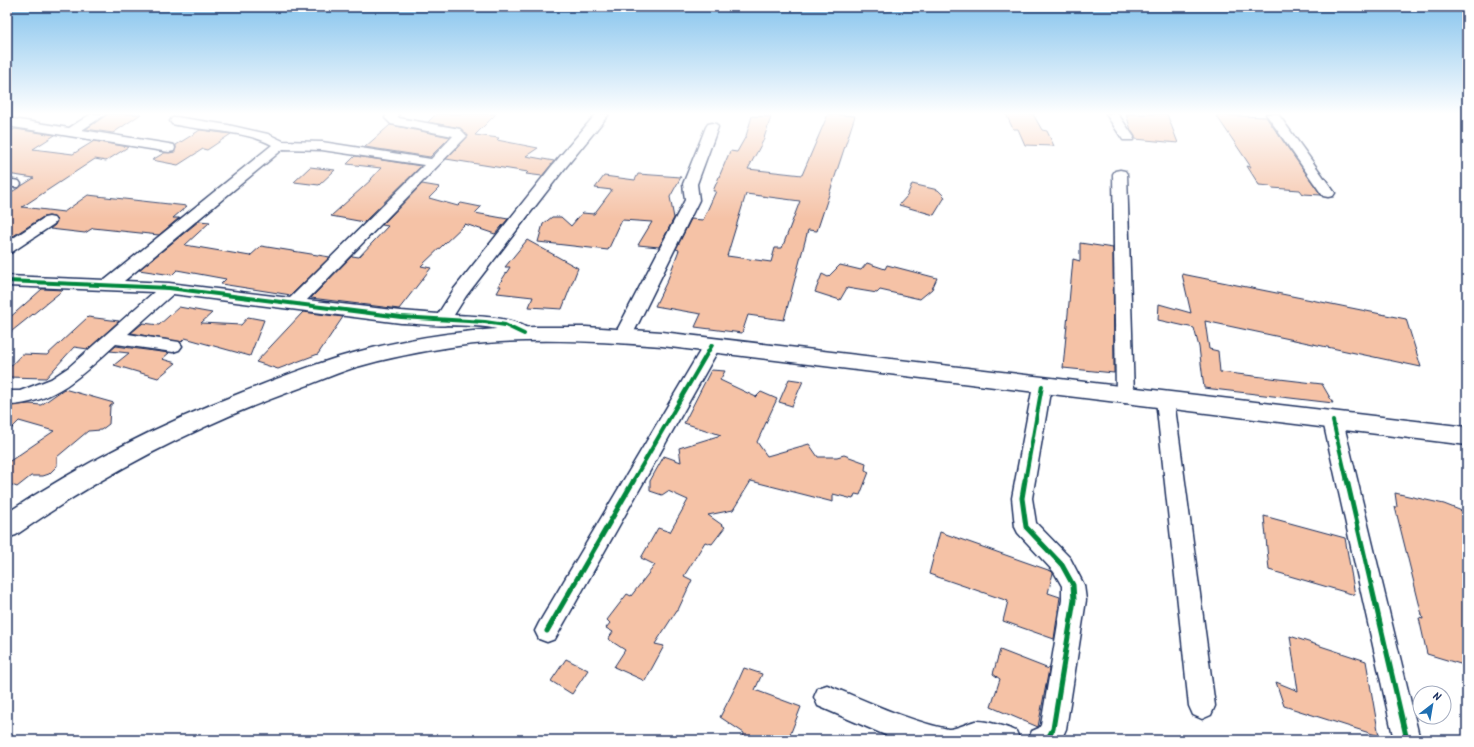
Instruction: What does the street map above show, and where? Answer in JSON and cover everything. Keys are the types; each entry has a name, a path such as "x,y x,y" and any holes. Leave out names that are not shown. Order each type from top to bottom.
{"main road":[{"path":"7,527 42,502 106,464 228,406 269,390 347,363 389,353 459,339 524,334 559,333 623,336 712,345 1042,386 1467,436"}],"street":[{"path":"110,284 274,149"},
{"path":"341,149 434,163"},
{"path":"294,303 449,149"},
{"path":"442,321 469,281 574,149"},
{"path":"623,336 692,200 690,184 704,149"},
{"path":"1296,149 1328,194"},
{"path":"1120,174 1125,396"},
{"path":"7,249 49,220"},
{"path":"7,281 110,284 169,288 401,317 442,321 485,322 505,325 524,334"},
{"path":"7,398 22,398 57,384 114,338 169,288"},
{"path":"114,338 173,346"},
{"path":"547,632 712,345"},
{"path":"1042,386 1022,498 1026,527 1062,565 1073,585 1074,600 1054,729 1048,738 1042,740"},
{"path":"1165,400 1202,706"},
{"path":"1333,421 1407,740"},
{"path":"828,697 899,728 928,738 944,740"},
{"path":"955,740 976,734 1008,740"}],"building":[{"path":"7,149 33,149 73,154 81,149 125,149 106,161 95,159 22,207 64,212 88,195 187,206 173,218 179,218 159,235 93,228 85,233 50,229 55,225 57,220 54,217 49,216 43,217 7,240 7,195 34,178 7,174"},
{"path":"176,149 209,149 203,149 178,165 152,160 164,153 174,152"},
{"path":"377,149 438,149 430,157"},
{"path":"456,149 537,149 526,156 554,161 542,176 526,174 528,172 446,159"},
{"path":"739,149 759,149 748,169 802,175 813,149 844,149 817,231 808,230 784,320 748,315 742,333 695,327 701,314 655,306 668,279 679,250 676,249 691,219 703,220 716,191 713,191 730,151 737,152","holes":["746,194 800,201 782,248 775,248 771,262 727,256"]},
{"path":"1239,149 1288,149 1321,195 1303,194 1300,190 1272,188 1270,186 1259,185 1247,166 1251,167"},
{"path":"355,156 421,166 364,222 331,216 372,179 381,168 347,164"},
{"path":"310,167 335,170 319,185 294,182"},
{"path":"638,174 681,177 670,197 674,218 659,247 638,245 652,222 622,220 608,250 538,242 543,224 552,217 561,217 571,226 582,213 594,214 612,190 595,188 604,176 635,180"},
{"path":"422,184 440,187 429,198 458,206 461,203 481,207 475,213 508,219 495,234 465,224 421,266 431,268 399,309 311,298 352,256 359,257 388,226 382,225"},
{"path":"912,184 938,190 945,197 934,215 899,205 907,196"},
{"path":"199,221 210,222 185,245 250,256 261,246 330,257 291,295 221,284 226,279 177,270 172,275 139,270"},
{"path":"527,240 578,268 562,309 529,307 533,297 497,293 501,286 498,286 510,267 505,267"},
{"path":"1080,243 1113,248 1114,373 1063,368 1073,259 1080,261"},
{"path":"867,263 885,269 887,265 937,278 932,289 920,299 880,290 877,293 847,288 840,300 815,292 822,274 828,277 840,265 861,270"},
{"path":"1182,274 1406,319 1421,367 1205,321 1209,349 1218,351 1220,372 1322,384 1333,403 1204,388 1199,347 1194,328 1158,320 1159,304 1191,313"},
{"path":"42,289 63,290 7,335 7,320"},
{"path":"179,307 212,313 201,323 241,325 248,317 264,320 250,356 185,338 181,342 131,333 143,323 159,325"},
{"path":"303,312 343,317 318,354 278,369 256,362"},
{"path":"88,317 119,321 88,349 74,347 46,378 7,377 7,370 22,354 47,355"},
{"path":"116,346 169,353 162,359 176,363 158,378 114,365 129,353 110,351"},
{"path":"711,370 725,371 720,380 756,397 761,392 777,399 757,442 767,456 809,444 818,457 837,457 844,455 866,463 865,470 869,472 860,495 855,494 853,499 833,494 833,502 751,481 733,510 708,515 725,527 712,544 705,542 684,576 692,580 678,610 655,644 664,646 645,681 614,667 625,650 608,639 613,632 606,628 610,623 607,620 627,594 631,596 655,565 641,558 658,528 670,532 688,500 668,491 662,495 650,491 650,481 664,456 681,462 679,448 721,435 684,423"},
{"path":"789,379 803,381 792,406 779,402"},
{"path":"64,389 114,403 110,406 109,424 101,430 88,431 57,457 57,466 49,474 43,476 31,476 17,487 7,483 7,463 54,431 19,421 7,433 7,406 29,404 41,405"},
{"path":"1395,493 1444,504 1467,513 1467,666 1427,654 1419,618 1423,619 1395,507 1397,507"},
{"path":"1264,516 1345,538 1355,595 1269,570"},
{"path":"940,532 1051,571 1053,573 1048,593 1060,597 1054,639 1003,621 1008,601 929,574"},
{"path":"1290,636 1366,661 1379,736 1284,706 1276,682 1298,691"},
{"path":"1000,650 1049,669 1038,727 991,707 1000,679 993,674"},
{"path":"566,659 588,670 572,694 551,681"},
{"path":"744,668 762,674 755,690 801,707 788,740 743,740 744,733 720,717"}],"cycle path":[{"path":"7,281 169,288 401,317 485,322 505,325 524,334"},
{"path":"547,631 712,345"},
{"path":"1041,740 1048,738 1053,729 1074,600 1073,585 1062,565 1026,527 1022,498 1042,386"},
{"path":"1333,421 1407,740"}]}
